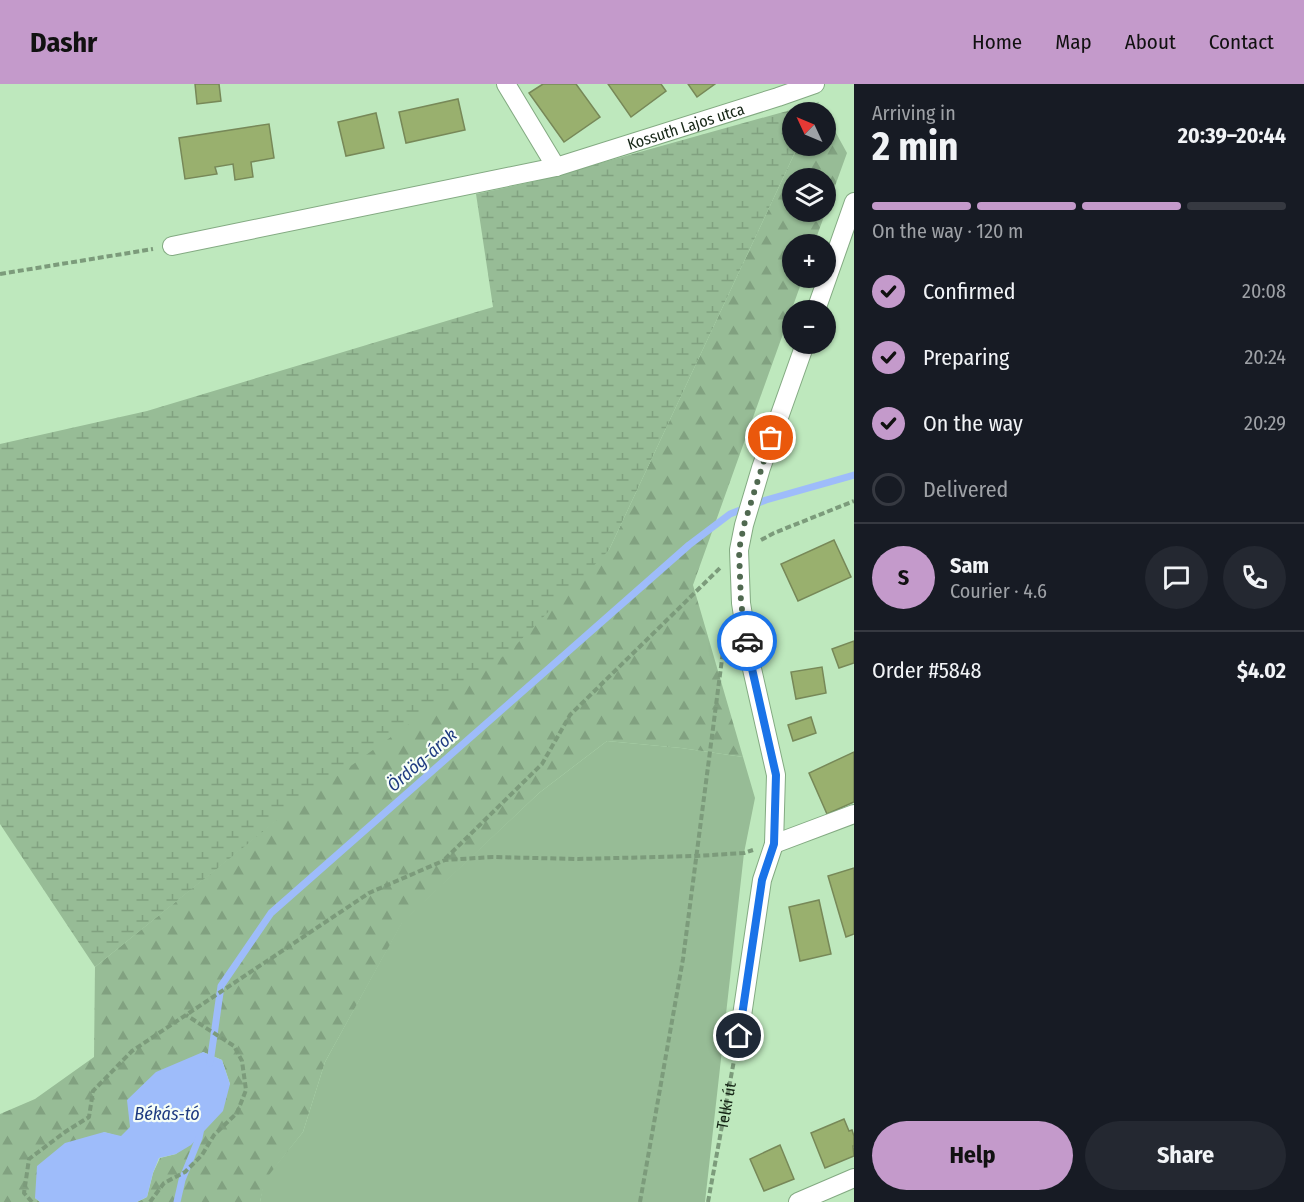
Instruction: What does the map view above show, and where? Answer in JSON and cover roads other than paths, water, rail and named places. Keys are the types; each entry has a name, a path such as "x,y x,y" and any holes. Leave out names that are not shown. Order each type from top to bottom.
{"street":[{"path":"506,84 556,166"},
{"name":"Kossuth Lajos utca","path":"172,246 556,166 773,90 815,84"},
{"path":"819,300 854,201"},
{"path":"739,1036 762,880 774,844 776,775 750,660 741,603 739,550 761,468 801,354"},
{"path":"774,844 854,814"},
{"path":"798,1202 854,1178"}],"water":[{"name":"Békás-tó","path":"203,1052 222,1060 230,1084 223,1111 191,1145 176,1154 159,1158 147,1197 137,1202 40,1202 35,1198 37,1166 65,1143 104,1132 121,1136 130,1127 127,1100 156,1072"}],"waterway":[{"name":"Ördög-árok","path":"210,1063 221,986 271,913 689,545 730,514 766,500 854,475"},
{"name":"Ördög-árok","path":"177,1202 182,1180 201,1128"}]}
